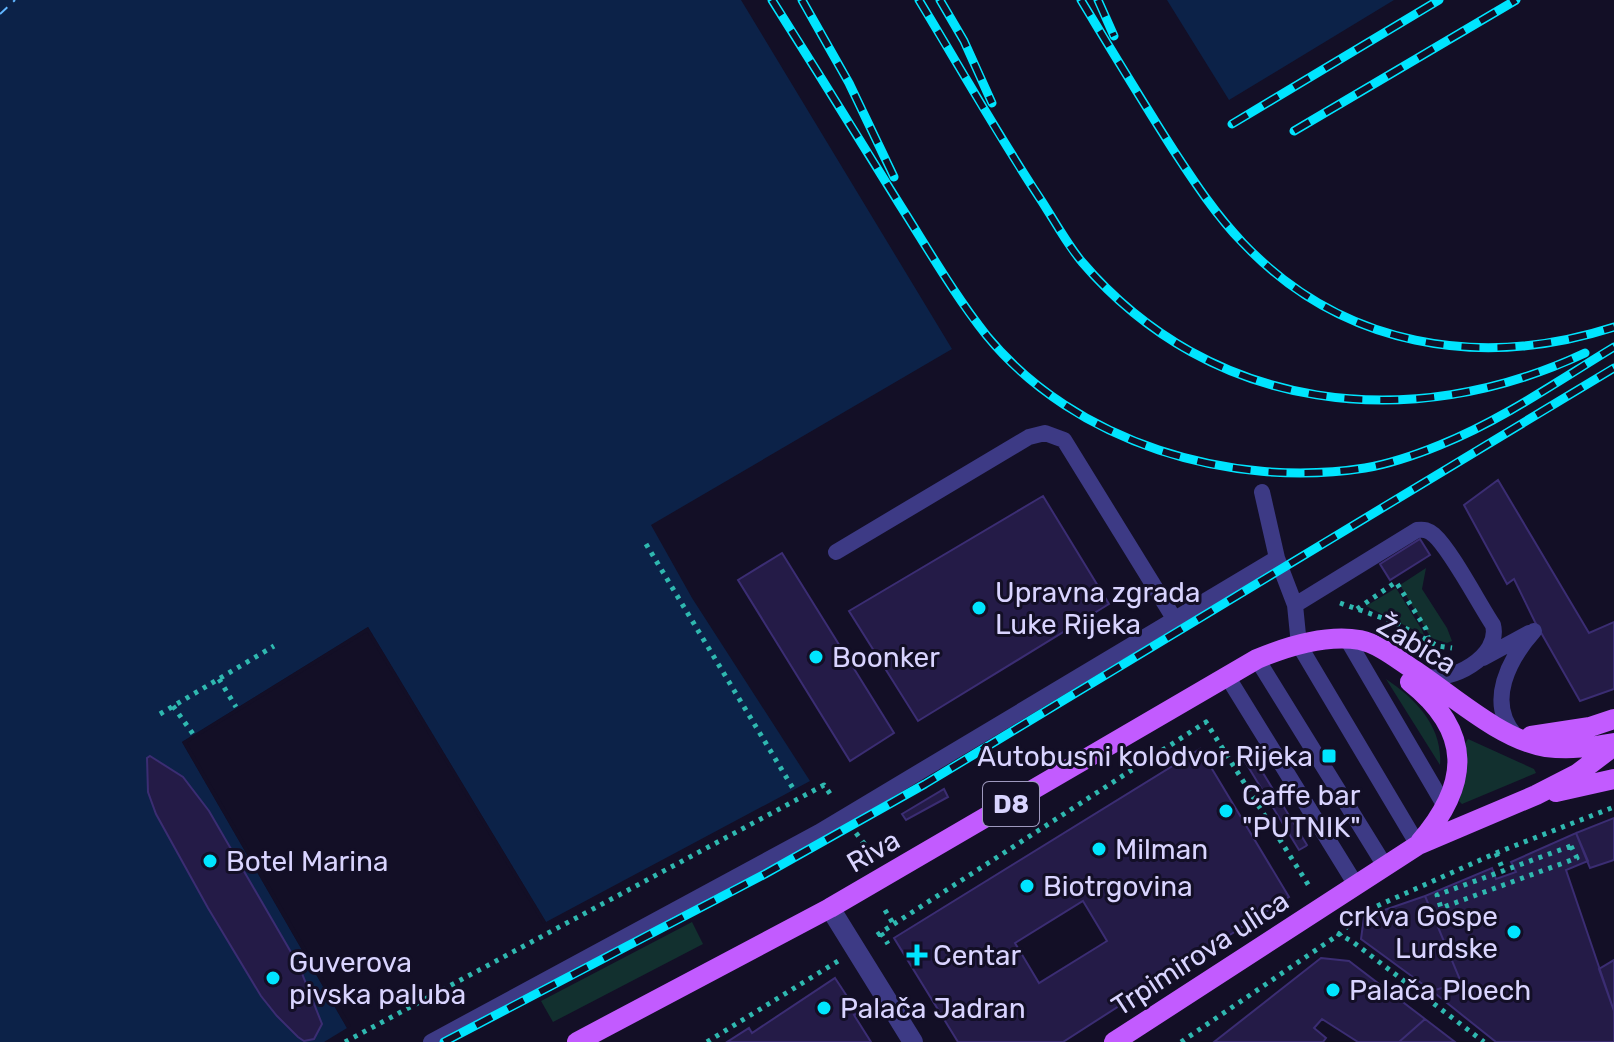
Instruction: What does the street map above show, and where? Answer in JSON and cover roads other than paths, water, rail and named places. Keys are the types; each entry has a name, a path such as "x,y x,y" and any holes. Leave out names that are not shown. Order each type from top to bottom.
{"main road":[{"name":"Žabica","path":"1191,697 1257,659 1299,645 1347,639 1371,644 1423,676 1481,718 1542,746 1580,749 1614,745"},
{"path":"1347,639 1422,692 1446,719 1458,750 1459,766 1453,794 1418,845"},
{"name":"Riva","path":"577,1042 830,908 1191,697"},
{"path":"1515,735 1557,733 1614,719"},
{"name":"Žabica","path":"1315,902 1356,885 1418,845 1536,795 1577,774 1614,745"},
{"path":"1536,795 1569,791 1614,779"},
{"name":"Trpimirova ulica","path":"1114,1042 1315,902"}],"street":[{"path":"830,908 913,1042"}],"lane":[{"path":"836,552 1029,437 1045,433 1064,440 1175,620"},
{"path":"1262,492 1277,558 1295,605 1299,645 1418,845"},
{"path":"1295,605 1422,529 1438,539 1494,629 1493,639 1475,662"},
{"path":"431,1042 819,832 1277,558"},
{"path":"1423,676 1437,679 1450,677 1534,631 1514,660 1501,690 1504,720 1515,735"},
{"path":"1347,639 1446,808"},
{"path":"1257,659 1385,866"},
{"path":"1227,676 1356,885"}],"water":[{"path":"0,0 741,0 952,349 651,525 692,598 810,781 546,922 368,627 182,742 347,1028 324,1042 0,1042"},
{"path":"1167,0 1394,0 1229,100"}],"railway":[{"path":"772,0 942,272 987,336 1023,373 1064,405 1110,430 1159,450 1210,464 1262,471 1314,473 1365,468 1413,455 1463,435 1614,347"},
{"path":"802,0 849,83 894,177"},
{"path":"919,0 1076,255 1134,313 1191,351 1252,379 1317,395 1383,400 1451,395 1519,379 1585,353"},
{"path":"940,0 964,41 992,103"},
{"path":"1081,0 1174,151 1224,221 1282,278 1324,306 1369,327 1415,340 1464,347 1513,347 1564,340 1614,327"},
{"path":"1098,0 1114,36"},
{"path":"1232,124 1439,0"},
{"path":"1294,131 1516,0"},
{"path":"444,1042 765,874 925,784 1614,368"}],"place":[{"name":"Upravna zgrada Luke Rijeka","path":"979,608"},
{"name":"Boonker","path":"816,657"},
{"name":"Autobusni kolodvor Rijeka","path":"1329,756"},
{"name":"Caffe bar \"PUTNIK\"","path":"1226,811"},
{"name":"Milman","path":"1099,849"},
{"name":"Botel Marina","path":"210,861"},
{"name":"Biotrgovina","path":"1027,886"},
{"name":"crkva Gospe Lurdske","path":"1514,932"},
{"name":"Centar","path":"917,955"},
{"name":"Guverova pivska paluba","path":"273,978"},
{"name":"Palača Ploech","path":"1333,990"},
{"name":"Palača Jadran","path":"824,1008"}]}
